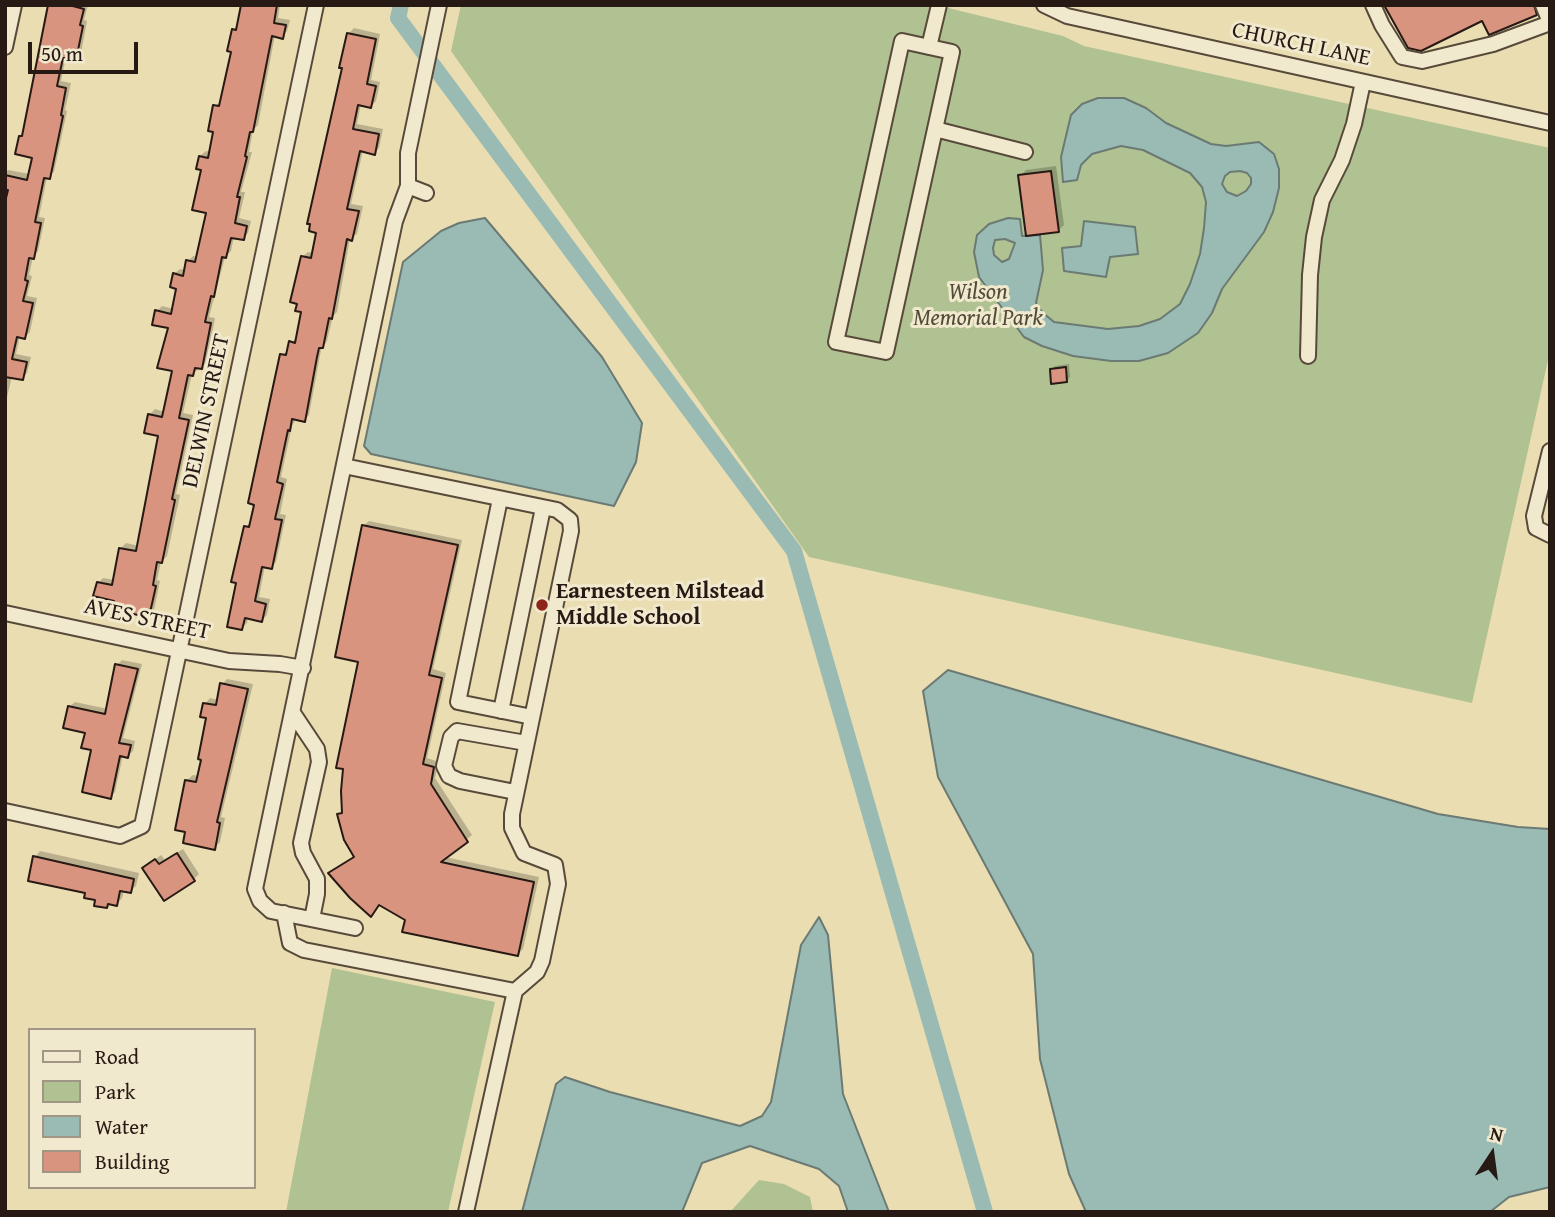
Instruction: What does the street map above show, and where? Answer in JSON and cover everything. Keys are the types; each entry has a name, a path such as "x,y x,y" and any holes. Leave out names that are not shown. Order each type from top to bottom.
{"street":[{"path":"5,47 14,5"},
{"name":"DELWIN STREET","path":"5,811 120,836 142,826 316,5"},
{"path":"355,928 271,911 260,901 255,889 395,221 408,186 408,153 439,5"},
{"path":"929,47 939,5"},
{"name":"CHURCH LANE","path":"1044,5 1068,16 1550,123"},
{"path":"1373,5 1402,57 1422,61 1493,44 1550,23 1543,5"},
{"path":"902,41 952,52 935,129 886,352 836,342 902,41"},
{"path":"1308,356 1314,237 1322,201 1342,160 1354,124 1363,82"},
{"path":"935,129 1025,152"},
{"path":"408,186 426,193"},
{"path":"1550,451 1534,516 1536,528 1550,535"},
{"path":"344,466 543,508 565,515 570,520 571,531 515,792 512,828 524,853 555,865 558,884 542,961 537,972 515,991 466,1212"},
{"path":"500,499 458,702 531,717"},
{"path":"501,711 543,508"},
{"name":"AVES STREET","path":"5,612 229,661 303,668"},
{"path":"293,713 317,749 319,762 301,843 303,853 317,879 312,919"},
{"path":"515,792 460,781 449,776 444,766 451,737 457,731 526,743"},
{"path":"284,913 290,943 304,950 515,991"}],"green space":[{"name":"Wilson Memorial Park","path":"461,5 936,5 1063,36 1084,46 1550,148 1550,351 1472,703 809,557 451,51"},
{"path":"332,968 495,1002 448,1212 286,1212"},
{"path":"759,1180 784,1184 810,1197 813,1212 730,1212"}],"water":[{"path":"1098,98 1124,98 1146,108 1166,123 1211,144 1226,146 1259,142 1274,154 1279,169 1279,188 1264,232 1222,289 1212,313 1198,333 1168,353 1139,361 1111,361 1073,356 1042,346 1024,337 979,277 974,252 977,235 989,224 1008,218 1020,219 1022,236 1040,235 1043,270 1036,303 1054,322 1108,329 1139,326 1160,319 1180,304 1200,254 1206,202 1202,187 1190,173 1143,150 1121,146 1092,154 1081,165 1077,180 1063,182 1061,157 1071,115 1082,104","holes":["1230,172 1247,173 1251,184 1237,196 1227,192 1222,184","1005,239 1015,243 1009,259 1002,262 994,255 993,248 995,240"]},
{"path":"485,218 602,357 642,423 636,462 614,506 371,454 364,446 403,262 441,231 459,223"},
{"path":"1084,221 1135,227 1138,254 1110,257 1106,277 1064,271 1062,248 1081,246"},
{"path":"948,670 1438,814 1518,827 1550,829 1550,1187 1509,1197 1490,1212 1086,1212 1069,1174 1040,1059 1033,954 938,777 923,691"},
{"path":"819,917 828,935 843,1094 889,1212 848,1212 839,1186 819,1169 750,1146 702,1163 682,1212 522,1212 556,1084 565,1077 610,1092 740,1126 762,1116 771,1102 801,945"}],"building":[{"path":"48,5 69,5 84,9 80,25 83,26 76,60 63,58 57,86 66,88 63,116 50,179 44,178 35,222 41,223 34,259 29,258 25,280 28,281 23,301 33,303 25,339 17,337 12,359 27,362 23,380 5,377 5,202 8,190 5,190 5,175 27,180 32,158 15,154 19,136 22,136"},
{"path":"241,5 277,5 274,23 286,25 283,39 272,36 253,132 250,132 245,156 247,157 237,197 240,197 235,223 247,226 244,240 231,238 226,258 222,257 214,297 211,296 205,322 211,323 202,369 195,368 193,376 188,375 179,418 189,420 162,563 157,562 153,585 156,586 149,617 112,610 114,601 93,596 97,582 112,585 119,548 136,551 158,436 144,433 148,414 162,417 172,371 157,368 168,328 152,325 155,310 171,314 176,289 170,287 173,273 183,276 186,260 195,262 206,213 192,210 201,170 196,169 199,156 208,158 213,132 208,131 213,105 219,106 231,52 227,51 232,29 236,30"},
{"path":"1384,5 1534,5 1537,15 1489,35 1482,21 1421,51 1408,48"},
{"path":"347,33 376,39 367,84 376,86 371,108 358,105 353,129 379,134 375,155 360,151 347,209 359,211 352,241 347,239 332,319 329,318 323,348 319,348 305,422 292,419 290,431 288,430 277,482 283,484 275,519 282,520 272,569 262,567 255,601 266,604 262,622 245,618 242,630 227,627 236,583 231,582 244,526 249,527 254,505 248,503 280,354 286,355 289,341 295,343 301,312 295,311 297,304 290,302 301,256 311,258 316,233 309,231 310,224 307,224 342,68 339,68"},
{"path":"1051,171 1059,232 1026,236 1018,175"},
{"path":"1066,367 1067,382 1051,384 1050,369"},
{"path":"362,525 458,545 429,675 442,678 423,764 434,767 431,784 468,842 441,862 534,882 518,956 402,932 405,920 379,905 371,917 328,873 354,857 344,840 337,814 342,813 343,769 336,768 358,662 335,657"},
{"path":"115,664 138,669 119,743 131,745 128,758 120,756 111,799 82,792 91,750 81,748 85,733 63,728 68,706 105,714"},
{"path":"220,683 248,689 217,822 220,823 215,850 183,843 185,832 175,830 185,780 196,782 201,760 198,759 206,718 200,717 203,703 216,705"},
{"path":"177,853 195,881 164,901 142,868 155,859 159,864"},
{"path":"33,856 134,879 131,893 120,891 117,906 94,906 95,900 84,898 85,893 28,881"}],"waterway":[{"path":"401,5 398,18 794,551 985,1212"}],"place":[{"name":"Earnesteen Milstead Middle School","path":"542,605"}]}
